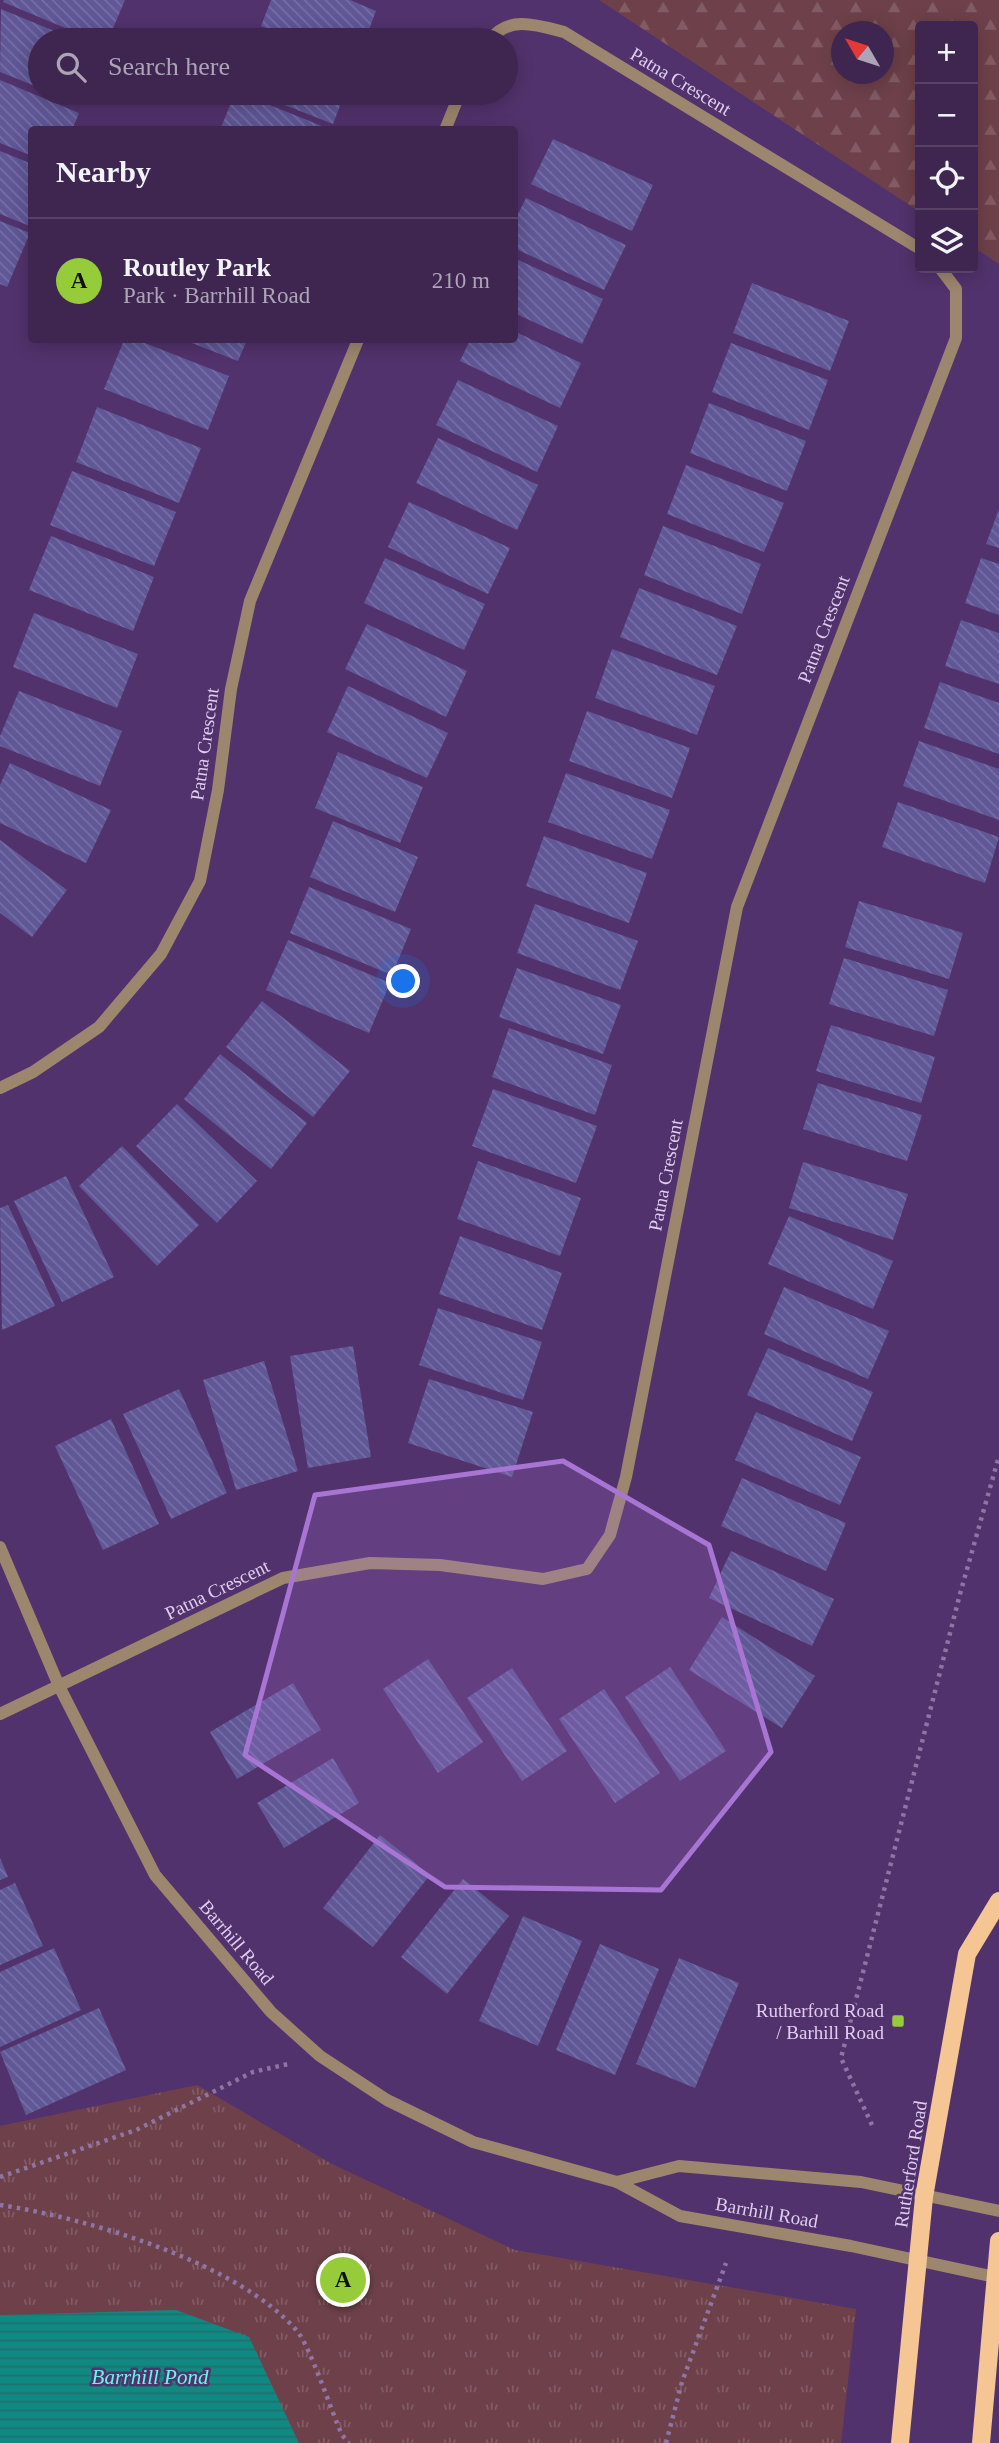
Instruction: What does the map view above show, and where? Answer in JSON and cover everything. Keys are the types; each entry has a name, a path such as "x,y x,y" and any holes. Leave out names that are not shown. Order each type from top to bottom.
{"main road":[{"name":"Rutherford Road","path":"900,2443 924,2197 967,1954 999,1901"},
{"path":"981,2443 999,2241"}],"street":[{"name":"Patna Crescent","path":"503,28 524,22 564,32 915,246"},
{"path":"447,126 455,105"},
{"name":"Patna Crescent","path":"0,1714 284,1578 370,1563 440,1565 543,1579 587,1569 610,1535 626,1477 737,906 956,338 956,289 944,273"},
{"name":"Patna Crescent","path":"0,1088 33,1072 99,1027 161,954 200,881 218,790 231,689 250,601 357,343"},
{"name":"Barrhill Road","path":"0,1547 59,1686 155,1875 271,2012 320,2056 387,2100 473,2142 617,2182 680,2217 997,2277"},
{"name":"Barrhill Road","path":"617,2182 679,2165 861,2182 999,2211"}],"path":[{"path":"872,2125 841,2058 957,1607 999,1456"},
{"path":"0,2177 136,2130 253,2072 320,2056"},
{"path":"0,2205 135,2238 199,2265 265,2300 299,2333 342,2435 349,2443"},
{"path":"666,2443 682,2382 726,2263"}],"highlighted area":[{"path":"563,1461 709,1545 771,1752 661,1890 445,1887 245,1755 315,1495"}],"green space":[{"path":"599,0 999,0 999,264 978,250 978,21 915,21 915,209"},
{"path":"197,2085 330,2163 515,2250 856,2309 841,2443 0,2443 0,2126"}],"water":[{"name":"Barrhill Pond","path":"176,2310 249,2337 299,2443 0,2443 0,2315"}],"building":[{"path":"125,0 113,28 65,28 3,2"},
{"path":"271,0 350,0 376,11 370,28 261,26"},
{"path":"1,9 47,28 28,28 28,83 0,72"},
{"path":"0,80 28,92 28,105 60,105 79,113 74,126 28,126 28,154 0,143"},
{"path":"230,105 270,105 322,126 222,126"},
{"path":"285,105 340,105 333,124"},
{"path":"553,139 653,185 632,231 531,184"},
{"path":"0,151 28,162 28,225 0,214"},
{"path":"526,198 626,245 604,290 518,250 518,214"},
{"path":"0,221 28,232 28,238 7,287 0,284"},
{"path":"518,260 603,299 582,344 518,315"},
{"path":"752,283 849,321 830,371 733,333"},
{"path":"518,333 581,363 560,408 460,361 469,343 518,343"},
{"path":"123,343 145,343 229,376 208,430 104,389"},
{"path":"192,343 246,343 238,361"},
{"path":"731,343 828,380 809,430 712,392"},
{"path":"458,380 558,426 537,472 436,425"},
{"path":"709,403 806,441 787,491 690,453"},
{"path":"97,407 201,448 179,503 76,462"},
{"path":"438,438 538,485 517,530 416,483"},
{"path":"686,465 784,503 764,552 667,514"},
{"path":"72,471 176,512 154,566 50,525"},
{"path":"409,502 510,548 488,594 388,547"},
{"path":"999,509 999,548 986,544"},
{"path":"663,526 761,564 742,614 644,575"},
{"path":"51,536 154,577 133,631 29,590"},
{"path":"385,558 485,604 464,650 364,603"},
{"path":"981,558 999,564 999,615 965,603"},
{"path":"639,588 737,626 717,675 620,637"},
{"path":"34,613 138,654 117,708 13,667"},
{"path":"961,620 999,633 999,684 945,666"},
{"path":"367,624 467,671 446,717 345,669"},
{"path":"612,649 715,686 697,735 595,698"},
{"path":"940,682 999,703 999,754 924,728"},
{"path":"348,686 448,733 427,778 327,732"},
{"path":"19,691 122,731 100,786 0,746 0,736"},
{"path":"587,711 690,748 672,798 569,761"},
{"path":"919,741 999,769 999,820 903,786"},
{"path":"338,752 423,787 400,843 315,808"},
{"path":"10,763 111,810 86,863 0,823 0,785"},
{"path":"566,773 670,810 652,859 548,822"},
{"path":"898,802 999,837 985,883 882,847"},
{"path":"333,821 418,857 395,912 310,877"},
{"path":"544,836 647,873 629,923 526,886"},
{"path":"0,840 67,890 32,937 0,913"},
{"path":"309,887 411,929 392,975 290,933"},
{"path":"859,901 963,933 949,979 845,947"},
{"path":"535,904 638,941 620,990 517,953"},
{"path":"288,940 390,983 369,1033 266,990"},
{"path":"844,958 948,990 934,1036 829,1004"},
{"path":"517,968 621,1005 603,1054 499,1017"},
{"path":"262,1001 350,1071 313,1117 226,1047"},
{"path":"831,1025 935,1057 921,1103 816,1071"},
{"path":"509,1028 612,1065 595,1115 492,1077"},
{"path":"220,1054 307,1123 271,1169 184,1099"},
{"path":"818,1083 922,1115 907,1161 803,1129"},
{"path":"493,1089 597,1126 576,1183 472,1146"},
{"path":"177,1104 257,1181 217,1223 136,1146"},
{"path":"122,1146 199,1225 157,1266 79,1186"},
{"path":"478,1161 581,1198 560,1256 457,1219"},
{"path":"803,1162 908,1194 893,1240 789,1208"},
{"path":"66,1176 114,1277 62,1302 14,1201"},
{"path":"8,1205 55,1306 2,1330 0,1208"},
{"path":"789,1216 893,1261 873,1309 768,1264"},
{"path":"460,1236 562,1273 542,1330 439,1294"},
{"path":"784,1287 889,1331 868,1379 764,1334"},
{"path":"438,1308 542,1342 523,1400 419,1365"},
{"path":"353,1346 371,1457 308,1468 290,1356"},
{"path":"768,1348 873,1392 852,1441 747,1395"},
{"path":"264,1361 298,1471 236,1490 203,1380"},
{"path":"429,1379 533,1412 512,1477 408,1443"},
{"path":"179,1389 227,1493 171,1519 123,1414"},
{"path":"756,1412 861,1457 840,1505 735,1460"},
{"path":"111,1419 159,1524 103,1550 55,1446"},
{"path":"742,1478 846,1523 826,1571 721,1526"},
{"path":"731,1551 834,1599 812,1646 709,1598"},
{"path":"722,1617 815,1676 782,1728 689,1670"},
{"path":"428,1659 483,1742 438,1773 383,1689"},
{"path":"670,1667 726,1751 680,1781 625,1697"},
{"path":"512,1668 567,1751 522,1781 467,1698"},
{"path":"293,1683 321,1730 237,1779 210,1732"},
{"path":"604,1689 660,1773 615,1803 559,1719"},
{"path":"333,1758 359,1803 284,1848 257,1803"},
{"path":"380,1835 430,1875 373,1947 323,1908"},
{"path":"0,1858 8,1877 0,1880"},
{"path":"463,1879 509,1916 447,1994 401,1957"},
{"path":"15,1883 43,1946 0,1965 0,1890"},
{"path":"523,1916 582,1941 538,2046 479,2021"},
{"path":"600,1944 659,1969 615,2075 556,2050"},
{"path":"54,1948 81,2010 0,2047 0,1972"},
{"path":"679,1958 739,1983 695,2088 636,2064"},
{"path":"99,2008 126,2070 26,2115 0,2052"}],"place":[{"name":"Rutherford Road / Barhill Road","path":"898,2021"},
{"name":"Routley Park","path":"343,2280"}]}
